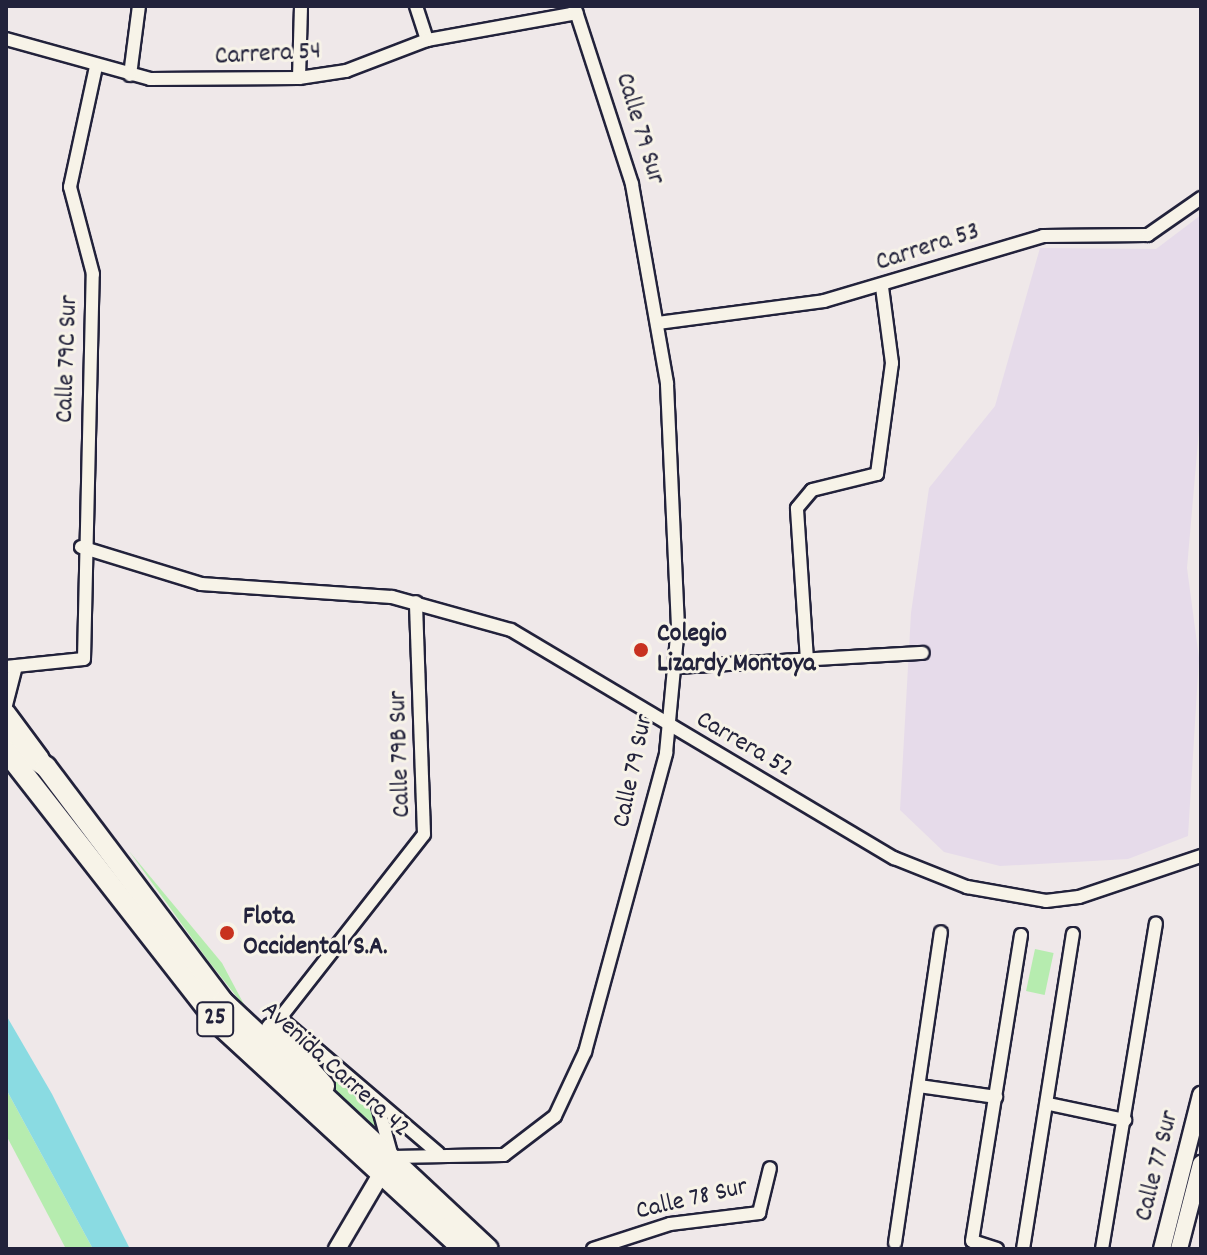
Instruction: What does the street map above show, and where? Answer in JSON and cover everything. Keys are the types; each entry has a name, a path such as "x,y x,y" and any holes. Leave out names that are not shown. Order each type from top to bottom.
{"highway":[{"name":"Avenida Carrera 42","path":"6,738 46,767 207,983 271,1029 281,1057 339,1109 464,1249"},
{"name":"Avenida Carrera 42","path":"6,751 202,1005 317,1114 387,1165 488,1249"},
{"path":"271,1029 308,1061 339,1109"},
{"path":"281,1057 317,1114"}],"main road":[{"path":"6,713 46,767"}],"street":[{"path":"130,75 139,6"},
{"path":"299,78 301,6"},
{"path":"416,6 427,40"},
{"name":"Carrera 54","path":"6,39 130,75 299,78 346,71 427,40 575,10"},
{"name":"Calle 79 Sur","path":"387,1165 441,1155 504,1155 545,1128 565,1101 585,1052 670,727 678,667 669,403 658,323 632,184 575,10"},
{"name":"Calle 79C Sur","path":"11,666 84,659 81,547 93,274 70,187 96,67"},
{"name":"Carrera 53","path":"658,323 791,307 882,287 1043,236 1148,235 1201,198"},
{"path":"807,660 797,508 812,490 877,474 892,363 882,287"},
{"name":"Carrera 52","path":"81,547 201,584 416,602 511,630 894,858 967,887 1046,901 1079,897 1201,856"},
{"name":"Calle 79B Sur","path":"271,1029 424,834 416,602"},
{"path":"678,667 923,653"},
{"path":"6,705 11,666"},
{"path":"1102,1249 1156,923"},
{"path":"895,1243 941,932"},
{"path":"1023,1249 1049,1104 1073,934"},
{"path":"997,1249 971,1245 1021,935"},
{"path":"271,1029 441,1155"},
{"path":"919,1086 996,1097"},
{"name":"Calle 77 Sur","path":"1162,1249 1201,1095"},
{"path":"1049,1104 1125,1120"},
{"path":"337,1249 387,1165 378,1106"},
{"name":"Calle 77 Sur","path":"1179,1249 1201,1164"},
{"name":"Calle 78 Sur","path":"593,1249 670,1224 759,1213 770,1168"}],"shaded area":[{"path":"1201,215 1201,407 1187,568 1199,658 1188,836 1128,859 1000,866 944,852 900,810 911,613 929,488 995,406 1040,248 1156,249"}],"green space":[{"path":"129,851 222,963 247,1010 207,959"},
{"path":"1035,949 1054,953 1045,995 1026,991"},
{"path":"325,1069 370,1110 378,1130 339,1096"},
{"path":"6,1089 93,1249 66,1249 6,1135"}],"water":[{"path":"6,1015 52,1094 130,1249 93,1249 6,1089"}],"place":[{"name":"Colegio Lizardy Montoya","path":"641,650"},
{"name":"Flota Occidental S.A.","path":"227,933"}]}
